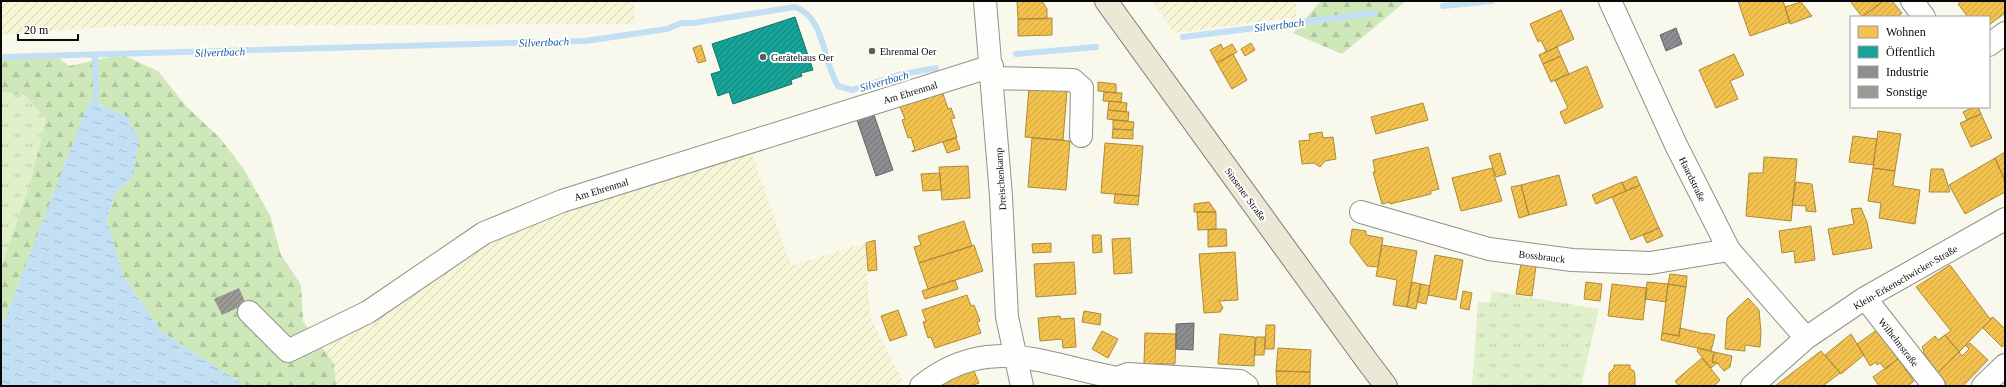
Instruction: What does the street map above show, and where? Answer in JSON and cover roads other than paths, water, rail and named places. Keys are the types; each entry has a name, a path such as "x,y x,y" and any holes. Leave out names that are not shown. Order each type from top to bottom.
{"main road":[{"name":"Sinsener Straße","path":"1106,1 1386,386"}],"street":[{"name":"Dreischenkamp","path":"986,1 1001,196 1004,281 1007,317 1022,386"},
{"name":"Haardstraße","path":"1610,1 1676,145 1728,250 1806,338"},
{"path":"1912,1 1923,16"},
{"path":"1990,44 2005,33"},
{"path":"992,72 1073,80 1082,88 1081,136"},
{"name":"Am Ehrenmal","path":"249,312 288,351 368,312 484,233 522,216 562,201 992,72"},
{"name":"Bossbrauck","path":"1361,212 1489,249 1572,260 1650,264 1728,250"},
{"name":"Klein-Erkenschwicker-Straße","path":"1752,386 1806,338 1865,298 2005,219"},
{"name":"Wilhelmstraße","path":"1865,298 1934,386"},
{"path":"921,386 938,372 984,356 1015,356 1042,360 1118,378 1128,374 1240,381 1247,386"},
{"path":"1983,386 2005,366"}],"water":[{"path":"89,101 125,115 139,138 133,177 114,195 107,220 124,277 162,332 246,386 1,386 1,329"}],"waterway":[{"name":"Silvertbach","path":"1443,6 1492,1"},
{"name":"Silvertbach","path":"1,57 585,41 667,29 681,23 693,23 795,7 805,12 818,30 829,65 838,86 852,90 898,75 936,68"},
{"name":"Silvertbach","path":"1183,37 1375,13"},
{"name":"Silvertbach","path":"1016,54 1096,47"},
{"name":"Silvertbach","path":"95,56 96,104"}],"place":[{"name":"Ehrenmal Oer","path":"872,51"},
{"name":"Gerätehaus Oer","path":"763,57"}]}
